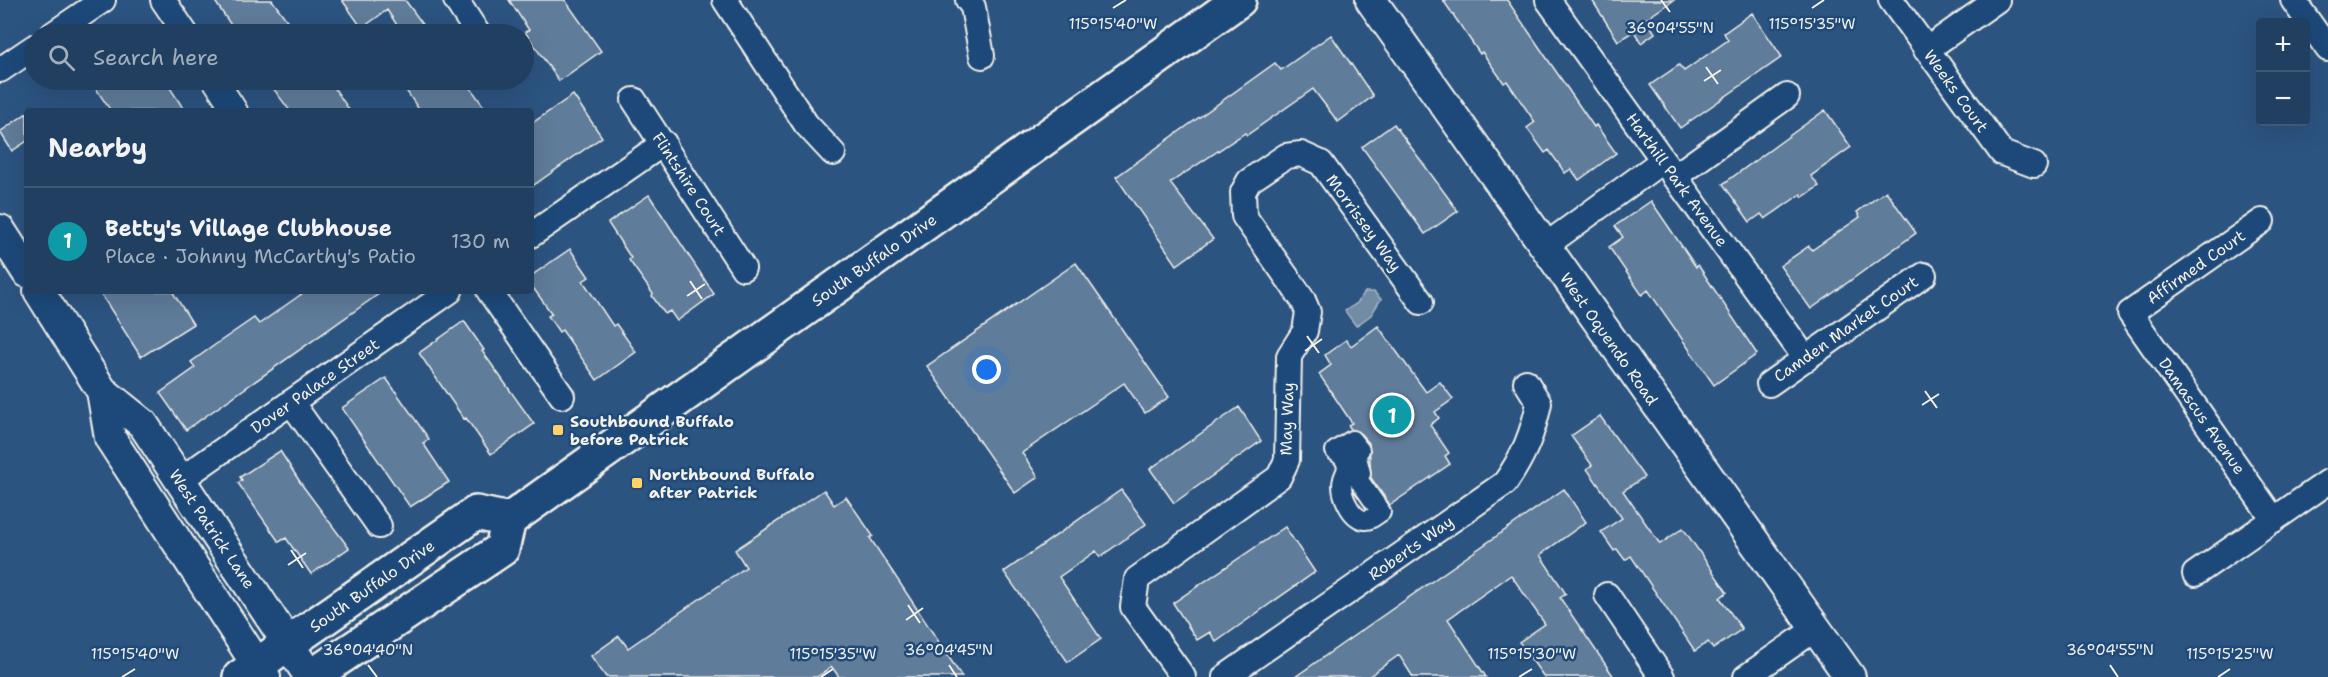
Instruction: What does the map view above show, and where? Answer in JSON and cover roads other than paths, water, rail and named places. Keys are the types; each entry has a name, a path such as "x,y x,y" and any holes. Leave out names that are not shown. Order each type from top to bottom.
{"main road":[{"name":"South Buffalo Drive","path":"254,673 288,644 476,513 509,519 1239,0"},
{"path":"310,677 502,549 509,519"}],"street":[{"path":"68,24 103,0"},
{"path":"163,0 179,24"},
{"path":"456,0 472,24"},
{"path":"725,0 806,124 833,153"},
{"path":"968,0 973,7 982,56"},
{"name":"West Oquendo Road","path":"1371,0 1850,677"},
{"name":"Harthill Park Avenue","path":"1548,0 1806,359"},
{"name":"Weeks Court","path":"1891,0 2002,153 2034,165"},
{"path":"1926,50 1997,0"},
{"path":"2293,0 2328,49"},
{"path":"0,70 24,54"},
{"path":"222,90 234,108"},
{"path":"1545,246 1787,96"},
{"name":"Flintshire Court","path":"634,100 743,268"},
{"path":"534,232 663,143"},
{"name":"Morrissey Way","path":"1243,192 1249,181 1286,156 1301,154 1321,163 1421,302"},
{"name":"May Way","path":"1183,677 1133,607 1137,579 1279,477 1287,460 1289,356 1305,331 1308,312 1303,300 1244,216 1243,192"},
{"name":"Affirmed Court","path":"2130,313 2262,220"},
{"path":"0,230 24,267"},
{"name":"Camden Market Court","path":"1769,384 1924,275"},
{"name":"West Patrick Lane","path":"41,294 102,391 143,424 310,677"},
{"name":"Dover Palace Street","path":"180,480 446,294"},
{"path":"491,294 562,396"},
{"name":"Damascus Avenue","path":"2130,313 2274,520"},
{"name":"Roberts Way","path":"1225,677 1505,483 1522,458 1533,432 1539,403 1526,382"},
{"name":"West Patrick Lane","path":"102,391 110,438 254,673"},
{"path":"291,402 379,526"},
{"path":"2195,574 2328,482"},
{"path":"1607,595 1662,677"},
{"path":"1746,677 1815,629"}],"water":[{"path":"1365,292 1374,292 1381,299 1371,315 1356,326 1345,311 1357,303"}],"place":[{"name":"Betty's Village Clubhouse","path":"1392,415"},
{"name":"Southbound Buffalo before Patrick","path":"558,430"},
{"name":"Northbound Buffalo after Patrick","path":"637,483"}]}
